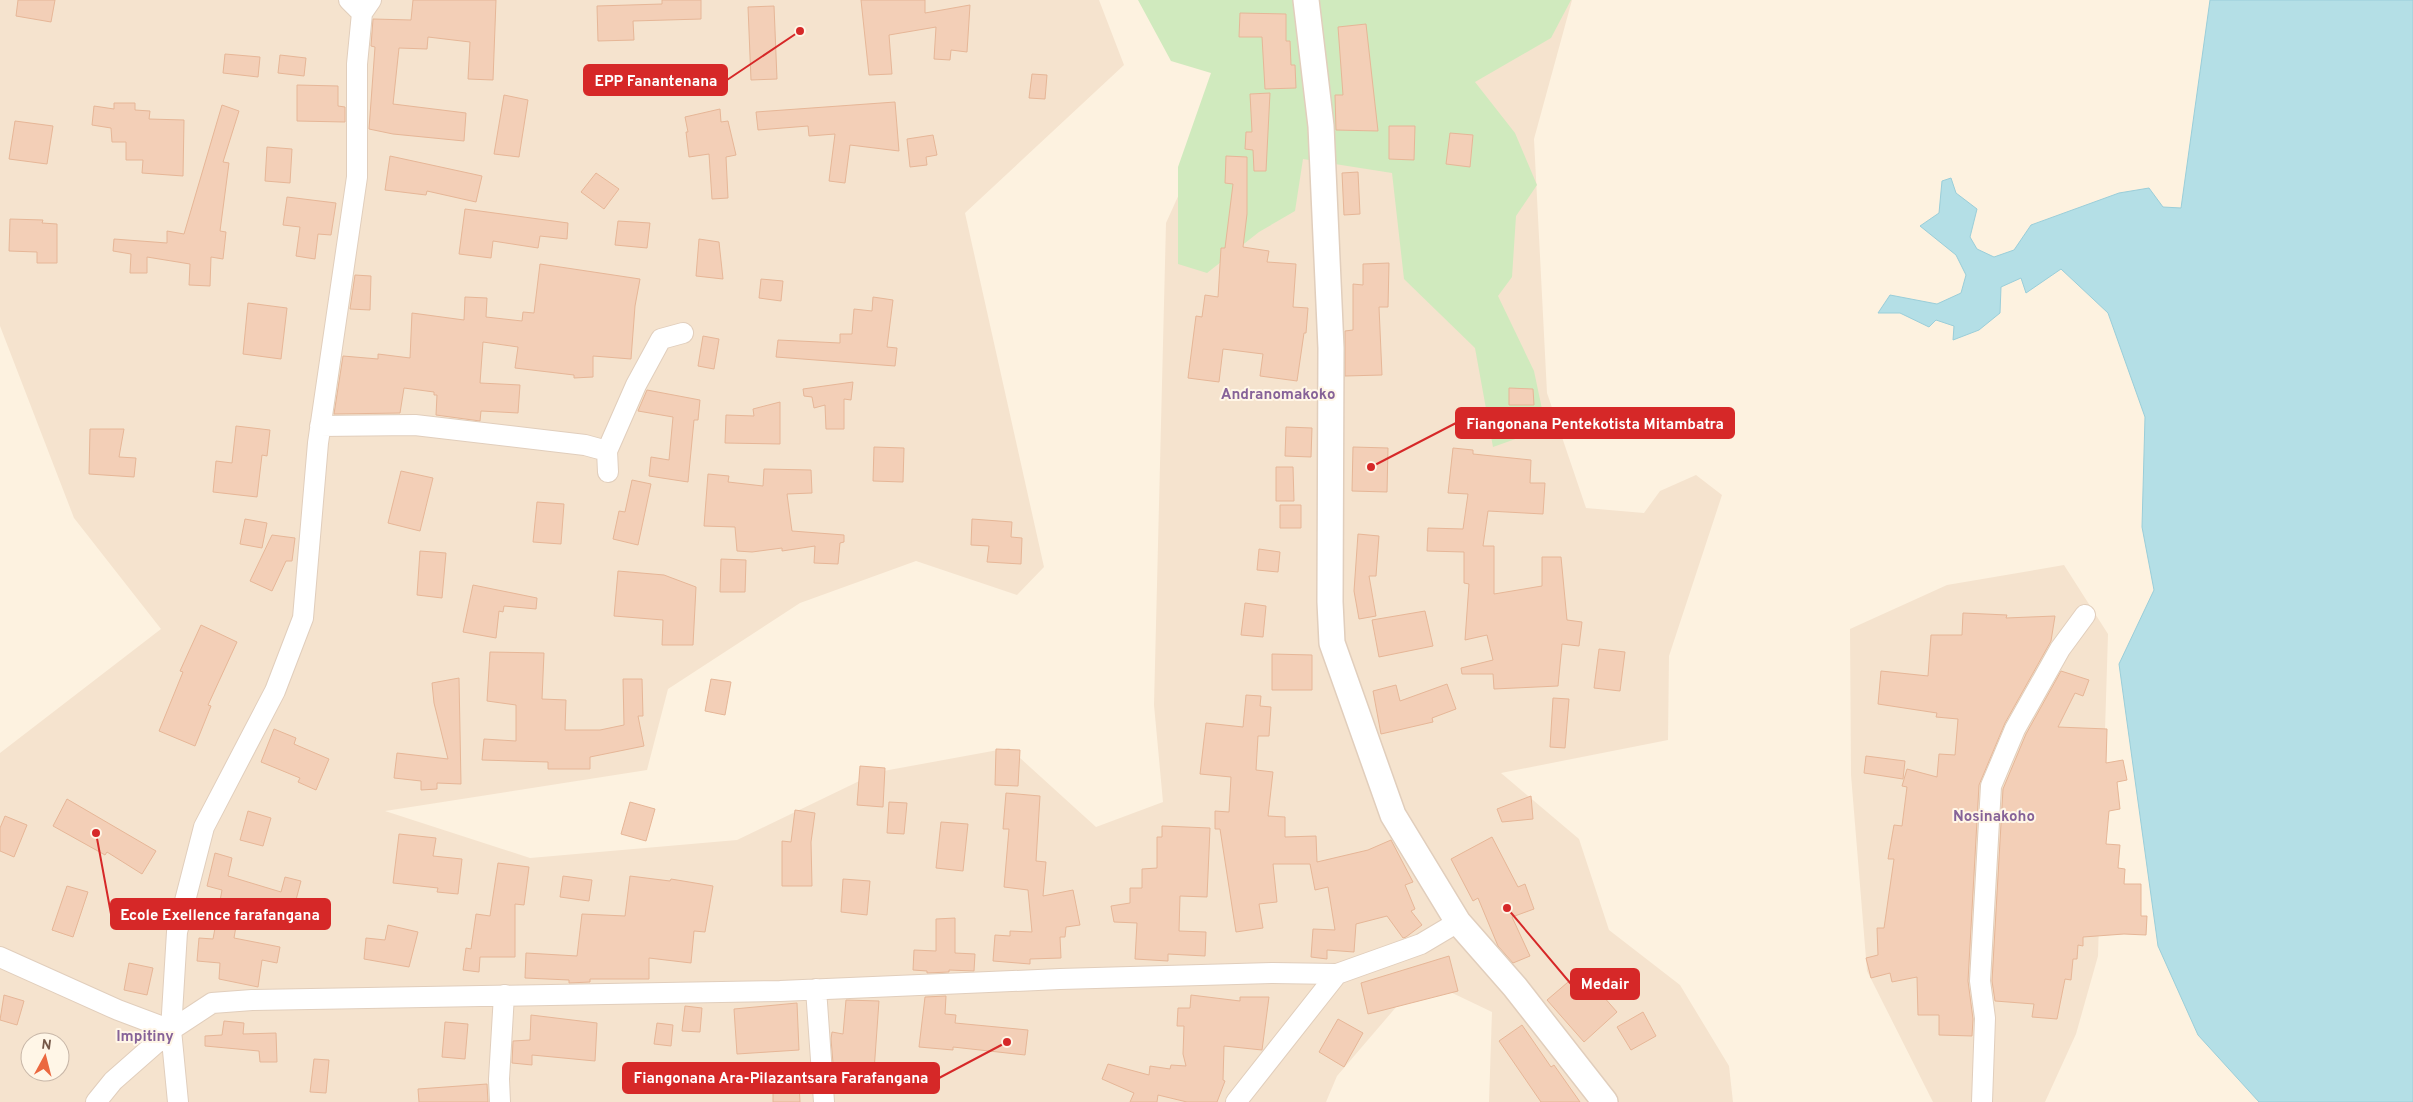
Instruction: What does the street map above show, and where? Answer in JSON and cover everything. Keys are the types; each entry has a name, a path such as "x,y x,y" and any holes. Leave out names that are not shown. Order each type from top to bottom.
{"street":[{"path":"1306,0 1321,126 1332,348 1330,602 1332,643 1393,815 1458,922 1515,987 1605,1102"},
{"path":"178,1102 171,1030 177,932 204,827 275,691 303,618 320,426 357,177 357,64 361,4"},
{"path":"608,472 607,451 636,385 661,339 683,333"},
{"path":"320,426 415,426 585,445 607,451"},
{"path":"1982,1102 1985,1018 1980,981 1980,957 1991,786 2015,729 2060,649 2085,616"},
{"path":"96,1102 114,1082 171,1030 212,1002 816,989 1050,979 1337,974 1421,944 1458,922"},
{"path":"0,957 118,1010 171,1030"},
{"path":"1236,1102 1337,974"},
{"path":"816,989 824,1102"},
{"path":"500,1102 499,1079 504,995"}],"shaded area":[{"path":"0,0 1099,0 1124,65 965,213 1044,567 1017,595 916,561 800,603 668,689 647,770 385,811 530,858 737,840 878,772 1009,748 1096,827 1163,802 1154,705 1166,223 1232,77 1163,0 1572,0 1534,139 1547,393 1586,508 1644,513 1660,491 1696,475 1722,495 1669,656 1668,740 1501,773 1579,839 1609,930 1680,985 1729,1066 1733,1102 1489,1102 1492,1012 1421,978 1337,1076 1326,1102 0,1102 0,753 161,629 74,518 0,326"},
{"path":"2064,565 2108,634 2098,956 2076,1034 2045,1102 1933,1102 1867,971 1851,775 1850,629 1947,585"}],"green space":[{"path":"1138,0 1571,0 1551,38 1475,82 1515,133 1537,185 1516,216 1512,277 1498,296 1534,371 1546,428 1493,447 1475,348 1404,279 1392,173 1303,159 1295,211 1259,232 1207,273 1178,264 1178,167 1211,73 1171,61"}],"water":[{"path":"2210,0 2413,0 2413,1102 2259,1102 2198,1035 2158,946 2119,664 2154,590 2142,527 2145,417 2108,313 2061,269 2026,293 2021,278 2001,287 2000,313 1979,330 1953,340 1954,326 1936,320 1929,327 1900,313 1878,313 1890,295 1937,304 1961,293 1966,275 1956,255 1920,226 1939,213 1942,181 1951,178 1956,193 1977,209 1970,237 1977,249 1994,257 2014,250 2031,225 2119,193 2149,188 2163,207 2181,208"}],"building":[{"path":"18,0 55,0 51,22 16,16"},
{"path":"413,0 496,0 493,80 468,79 470,42 428,37 427,49 399,48 393,104 466,113 464,141 393,134 369,129 375,47 371,46 373,19 411,20"},
{"path":"662,0 701,0 701,19 633,21 634,40 598,41 597,6 662,4"},
{"path":"861,0 925,0 925,13 970,5 967,52 951,50 950,60 934,59 936,27 889,35 892,74 869,75"},
{"path":"774,6 777,79 751,80 748,7"},
{"path":"1240,13 1286,14 1286,41 1290,41 1291,65 1295,65 1296,88 1265,89 1262,37 1239,37"},
{"path":"1366,24 1378,131 1336,130 1335,95 1343,95 1338,27"},
{"path":"225,54 260,57 258,77 223,73"},
{"path":"280,55 306,58 304,76 278,73"},
{"path":"1032,74 1047,75 1045,99 1029,98"},
{"path":"297,85 338,86 338,106 345,107 345,122 297,121"},
{"path":"1270,93 1266,171 1254,171 1253,150 1245,149 1246,132 1252,132 1250,94"},
{"path":"504,95 528,100 519,157 494,154"},
{"path":"895,102 899,151 850,145 845,183 829,181 835,134 809,136 808,126 758,130 756,112"},
{"path":"114,103 135,103 135,110 150,111 149,119 184,120 183,176 142,173 143,160 126,160 126,142 112,142 111,128 92,125 94,106 114,109"},
{"path":"222,105 239,111 223,162 229,163 220,231 226,232 223,259 211,257 210,286 189,285 190,264 147,257 147,273 130,273 131,254 113,251 114,239 167,243 167,231 184,234"},
{"path":"720,109 721,122 728,121 736,155 726,157 728,198 712,199 709,154 689,157 685,117"},
{"path":"15,121 53,126 47,164 9,159"},
{"path":"1389,126 1415,126 1414,160 1389,159"},
{"path":"1450,133 1473,135 1470,167 1446,164"},
{"path":"933,135 937,155 926,157 927,165 910,167 907,139"},
{"path":"267,147 292,149 290,183 265,181"},
{"path":"390,156 482,176 476,202 427,191 426,195 385,190"},
{"path":"1226,156 1247,157 1247,214 1243,247 1269,251 1267,262 1296,264 1293,307 1308,308 1306,333 1304,333 1297,381 1260,376 1263,354 1223,349 1219,382 1188,378 1196,316 1202,317 1205,295 1218,297 1221,248 1225,248 1233,184 1225,183"},
{"path":"1358,172 1360,214 1344,215 1342,173"},
{"path":"596,173 619,189 604,209 581,192"},
{"path":"287,197 336,203 331,235 318,234 315,259 296,256 300,227 283,225"},
{"path":"465,209 568,223 567,239 540,236 538,248 493,241 491,258 459,254"},
{"path":"10,219 43,220 42,223 57,224 57,263 37,263 37,252 9,251"},
{"path":"618,221 650,223 647,248 615,245"},
{"path":"699,239 719,242 723,279 696,276"},
{"path":"1389,263 1388,307 1379,307 1382,375 1345,376 1345,331 1353,330 1353,284 1363,285 1363,264"},
{"path":"540,264 640,279 635,306 631,359 593,356 593,377 574,378 574,375 515,368 518,347 483,342 480,383 520,385 518,413 481,411 480,421 436,415 437,395 434,395 434,392 404,388 400,413 334,414 343,356 378,359 378,354 410,358 412,313 464,320 465,297 487,298 486,317 522,321 523,312 534,313"},
{"path":"355,275 371,276 370,310 350,309"},
{"path":"761,279 783,281 781,301 759,298"},
{"path":"873,297 893,300 887,347 897,348 895,366 776,357 778,340 840,343 840,334 852,334 854,309 872,311"},
{"path":"248,303 287,308 281,359 243,354"},
{"path":"703,336 719,339 714,369 698,366"},
{"path":"853,382 851,400 844,399 844,429 826,429 825,405 814,408 812,397 804,396 803,389"},
{"path":"1509,388 1533,389 1534,405 1509,405"},
{"path":"647,390 700,400 698,420 694,420 688,482 649,476 651,457 669,460 673,417 638,411"},
{"path":"780,402 780,444 725,443 726,415 754,416 753,409"},
{"path":"236,426 270,430 267,456 262,455 257,497 213,492 216,461 232,463"},
{"path":"1286,427 1312,428 1311,457 1285,456"},
{"path":"90,429 124,429 119,457 136,458 134,477 89,474"},
{"path":"874,447 904,448 903,482 873,481"},
{"path":"1353,447 1388,448 1387,492 1352,491"},
{"path":"1453,448 1473,450 1473,454 1531,460 1530,483 1545,483 1543,514 1488,511 1483,546 1494,546 1494,594 1542,586 1542,557 1561,557 1567,620 1582,622 1579,646 1562,644 1558,686 1494,689 1493,674 1462,674 1461,668 1493,660 1487,635 1465,640 1469,584 1464,583 1464,552 1427,551 1428,528 1463,529 1468,494 1448,493"},
{"path":"1276,467 1293,467 1294,501 1276,501"},
{"path":"764,469 811,470 812,493 787,494 792,531 844,535 844,542 840,543 838,564 814,563 815,546 782,551 782,548 752,552 737,551 735,527 704,526 708,474 729,476 728,482 763,486"},
{"path":"401,471 433,478 420,531 388,523"},
{"path":"632,480 651,484 638,545 613,539 619,511 625,512"},
{"path":"537,502 564,504 561,544 533,542"},
{"path":"1280,505 1301,505 1301,528 1280,528"},
{"path":"245,519 267,523 262,548 240,544"},
{"path":"972,519 1012,522 1011,537 1022,538 1021,564 987,562 989,546 971,545"},
{"path":"1358,534 1379,536 1376,576 1369,576 1376,616 1359,619 1354,591"},
{"path":"272,535 295,538 292,561 286,561 272,591 250,581"},
{"path":"1259,549 1280,552 1278,572 1257,570"},
{"path":"420,551 446,553 442,598 417,595"},
{"path":"721,559 746,560 745,592 720,592"},
{"path":"618,571 664,575 696,587 693,645 662,645 663,620 614,616"},
{"path":"473,585 537,598 536,609 504,606 503,612 499,611 496,638 463,632"},
{"path":"1245,603 1266,606 1263,637 1241,635"},
{"path":"1425,611 1433,646 1379,657 1372,620"},
{"path":"1963,613 2007,615 2006,618 2055,616 2051,641 2005,723 1979,785 1968,981 1973,1019 1972,1036 1939,1035 1939,1015 1918,1015 1917,977 1892,982 1890,973 1871,978 1866,958 1878,955 1877,928 1884,928 1894,859 1888,859 1894,825 1902,826 1907,787 1902,786 1907,769 1937,777 1939,754 1955,755 1958,719 1936,717 1937,713 1878,704 1881,671 1928,676 1931,635 1962,635"},
{"path":"201,625 237,642 208,705 211,706 195,746 159,731 183,672 180,671"},
{"path":"1599,649 1625,652 1620,691 1594,688"},
{"path":"490,652 544,653 542,699 566,700 565,730 600,730 624,725 623,679 642,679 643,716 638,716 644,746 590,757 590,769 548,769 548,762 482,760 484,739 516,741 516,705 487,701"},
{"path":"1272,654 1312,655 1312,690 1272,690"},
{"path":"2061,671 2089,680 2083,696 2075,693 2058,727 2107,729 2106,763 2123,760 2127,780 2117,782 2120,809 2109,811 2106,844 2120,845 2118,868 2125,869 2124,884 2141,884 2141,916 2147,916 2146,935 2124,934 2083,937 2083,946 2078,945 2077,959 2073,959 2071,980 2065,979 2057,1019 2032,1017 2034,1004 1995,1001 1992,981 2003,789 2026,734"},
{"path":"459,678 461,784 437,783 437,789 421,790 421,781 394,778 397,753 448,759 434,703 432,683"},
{"path":"711,679 731,682 725,715 705,711"},
{"path":"1447,684 1456,709 1432,718 1433,722 1381,734 1373,691 1396,685 1400,701"},
{"path":"1246,695 1261,696 1260,706 1271,707 1269,736 1258,736 1256,770 1273,772 1268,816 1285,817 1285,837 1316,836 1317,862 1368,850 1391,840 1413,882 1405,885 1415,909 1411,911 1422,925 1406,937 1403,938 1387,916 1356,924 1354,952 1327,950 1327,959 1311,957 1313,929 1335,930 1328,887 1315,890 1310,864 1273,864 1277,902 1259,904 1263,928 1236,932 1220,829 1215,829 1215,811 1229,812 1231,777 1200,774 1206,723 1243,727"},
{"path":"1553,698 1569,699 1565,748 1550,747"},
{"path":"274,729 296,738 294,744 329,759 316,790 298,782 300,778 261,762"},
{"path":"996,749 1020,750 1018,786 995,785"},
{"path":"1866,756 1905,761 1903,779 1864,773"},
{"path":"860,766 885,768 883,807 857,805"},
{"path":"1006,793 1040,796 1036,861 1046,862 1043,896 1073,890 1080,925 1066,927 1065,937 1060,937 1061,958 1030,959 1030,964 993,961 995,935 1010,936 1010,931 1032,932 1028,890 1004,887 1009,829 1003,829"},
{"path":"1531,796 1533,819 1502,822 1497,809"},
{"path":"67,799 156,851 142,874 107,852 105,855 53,826"},
{"path":"630,802 655,809 646,841 621,834"},
{"path":"889,802 907,803 904,834 887,833"},
{"path":"795,810 815,813 811,842 812,886 782,886 782,841 791,842"},
{"path":"248,811 271,818 263,846 240,840"},
{"path":"5,816 27,825 14,857 0,851 0,828"},
{"path":"941,822 968,824 963,871 936,868"},
{"path":"1162,826 1210,828 1207,897 1180,896 1179,931 1206,932 1205,956 1168,954 1168,961 1135,959 1137,923 1114,922 1111,906 1130,903 1130,888 1142,888 1142,869 1157,868 1157,837 1162,837"},
{"path":"399,834 436,838 433,856 462,859 458,894 437,892 438,888 393,883"},
{"path":"1492,837 1518,887 1525,884 1534,909 1512,917 1530,956 1513,963 1498,946 1478,898 1473,901 1451,859"},
{"path":"215,853 232,858 228,876 281,892 285,877 301,881 292,915 240,903 234,938 280,947 277,963 262,960 258,987 219,979 220,963 197,961 199,938 213,939 222,890 207,886"},
{"path":"498,863 529,867 524,905 515,904 515,957 480,957 479,972 463,970 466,948 471,949 476,914 490,916"},
{"path":"563,876 592,880 589,901 560,897"},
{"path":"630,876 670,881 671,879 713,886 705,932 694,931 691,963 649,958 649,979 590,979 590,982 569,983 569,980 525,978 526,953 577,956 582,914 625,916"},
{"path":"843,879 870,881 867,915 841,912"},
{"path":"67,886 88,892 73,937 52,930"},
{"path":"955,918 955,953 975,954 974,971 949,970 949,972 927,973 927,971 913,970 914,950 936,951 936,919"},
{"path":"388,925 418,932 409,967 364,959 366,938 385,940"},
{"path":"1449,956 1458,991 1368,1014 1361,983"},
{"path":"129,963 153,968 147,995 124,990"},
{"path":"1581,971 1617,1012 1584,1042 1547,1000"},
{"path":"4,995 24,1001 17,1025 0,1020"},
{"path":"1191,995 1240,1001 1240,997 1269,997 1262,1050 1224,1046 1223,1080 1225,1081 1217,1102 1187,1102 1158,1095 1157,1102 1130,1102 1134,1093 1102,1079 1108,1064 1149,1075 1150,1066 1170,1069 1171,1065 1186,1066 1183,1054 1184,1026 1177,1026 1178,1008 1190,1008"},
{"path":"946,996 945,1014 956,1015 955,1023 1028,1030 1025,1055 953,1047 953,1050 919,1047 925,997"},
{"path":"846,1000 879,1001 874,1071 851,1069 850,1077 834,1075 831,1039 832,1032 843,1034"},
{"path":"797,1003 799,1050 737,1054 734,1009"},
{"path":"685,1006 702,1008 700,1032 682,1031"},
{"path":"1643,1012 1656,1036 1631,1050 1617,1027"},
{"path":"531,1015 597,1023 595,1061 532,1055 532,1065 512,1063 513,1041 530,1040"},
{"path":"1338,1019 1363,1033 1344,1067 1319,1052"},
{"path":"224,1021 244,1023 243,1034 276,1033 277,1062 260,1062 259,1051 205,1046 205,1036 222,1035"},
{"path":"445,1022 468,1024 465,1059 442,1057"},
{"path":"657,1023 673,1025 671,1046 654,1044"},
{"path":"1522,1025 1551,1067 1554,1065 1580,1102 1541,1102 1499,1041"},
{"path":"314,1059 329,1060 326,1093 310,1092"},
{"path":"773,1083 799,1083 800,1102 773,1102"},
{"path":"487,1084 488,1102 419,1102 418,1089"}],"place":[{"name":"EPP Fanantenana","path":"800,31"},
{"name":"Fiangonana Pentekotista Mitambatra","path":"1371,467"},
{"name":"Ecole Exellence farafangana","path":"96,833"},
{"name":"Medair","path":"1507,908"},
{"name":"Fiangonana Ara-Pilazantsara Farafangana","path":"1007,1042"}],"district":[{"name":"Andranomakoko","path":"1278,394"},
{"name":"Nosinakoho","path":"1994,816"},
{"name":"Impitiny","path":"145,1036"}]}
